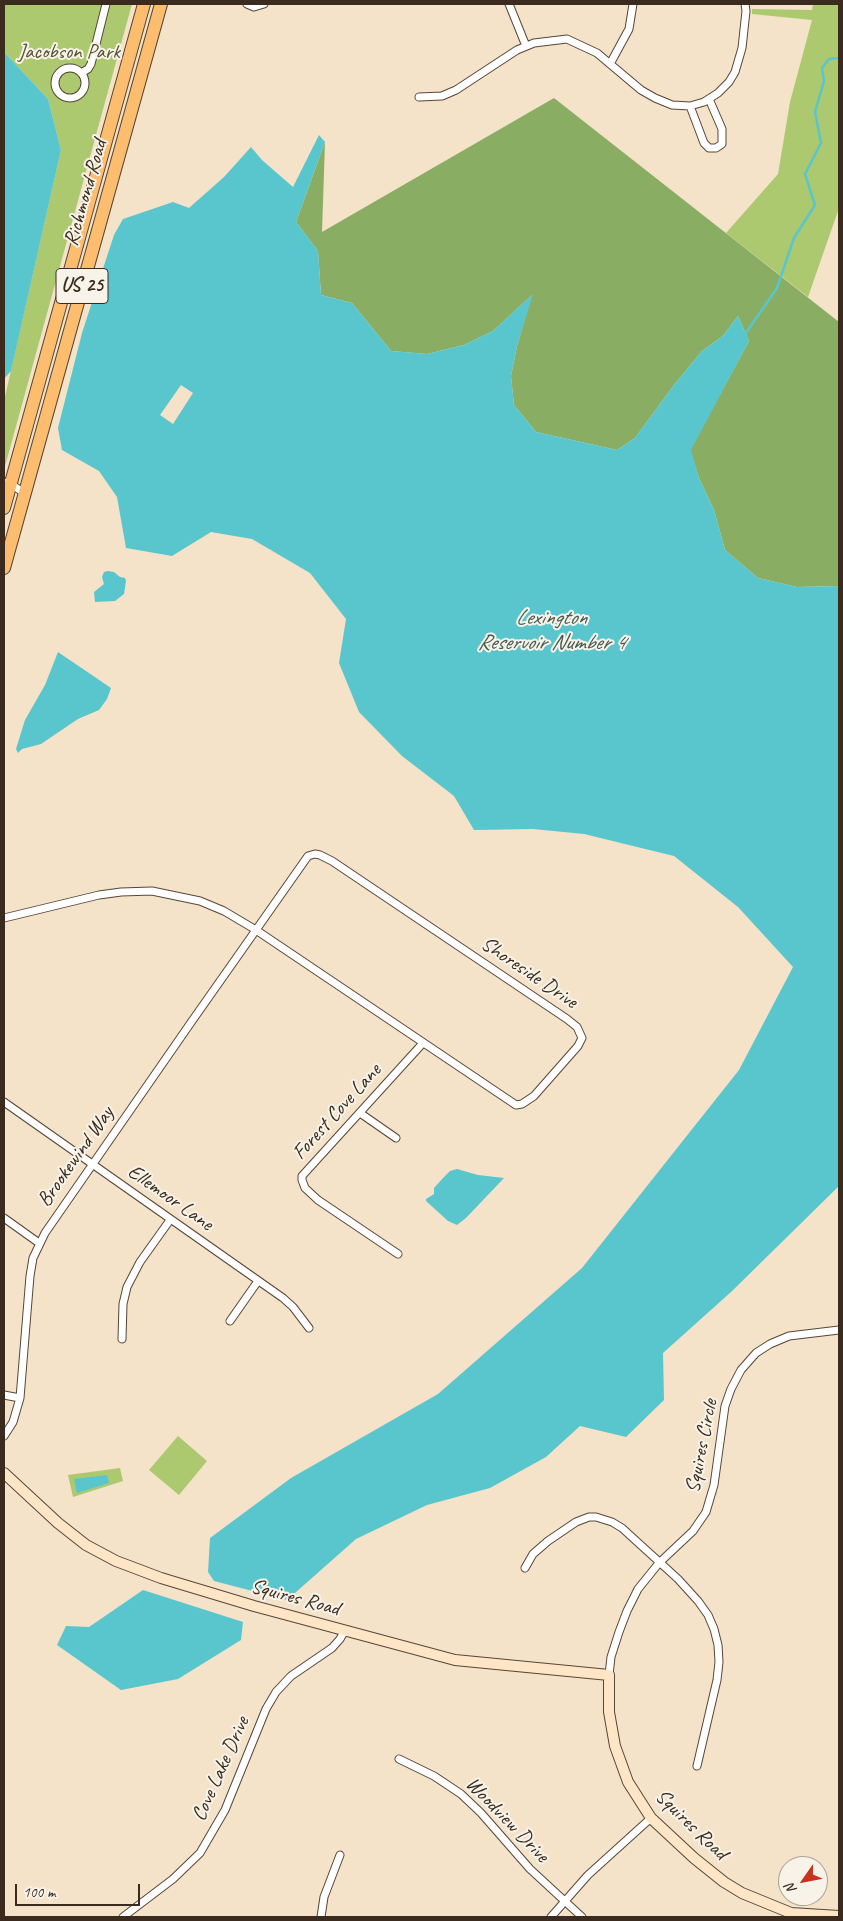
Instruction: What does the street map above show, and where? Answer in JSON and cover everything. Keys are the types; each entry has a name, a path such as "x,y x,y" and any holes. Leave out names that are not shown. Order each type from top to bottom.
{"highway":[{"name":"Richmond Road","path":"6,493 144,4"},
{"name":"Richmond Road","path":"4,568 161,4"}],"street":[{"path":"81,73 88,69 91,64 106,4"},
{"path":"247,4 254,7 264,4"},
{"path":"509,4 526,46"},
{"path":"610,64 628,29 633,4"},
{"path":"419,97 442,96 456,90 526,46 546,41 567,40 597,53 641,90 655,98 672,105 690,106 704,102 718,94 735,72 742,48 746,12 745,4"},
{"path":"73,68 81,73 84,86 80,94 72,98 59,94 56,90 55,80 59,72 63,69 73,68"},
{"path":"690,106 704,143 709,148 716,148 722,144 722,129 709,99"},
{"path":"6,493 24,494"},
{"path":"6,493 24,494"},
{"name":"Shoreside Drive","path":"4,918 99,895 122,892 152,892 185,897 206,904 224,911 256,930 512,1104 519,1105 534,1096 578,1046 582,1038 577,1027 568,1019 320,854 308,856 256,930"},
{"name":"Brookewind Way","path":"4,1436 13,1422 20,1398 30,1276 33,1258 39,1243 54,1218 256,930"},
{"name":"Forest Cove Lane","path":"398,1254 318,1200 305,1188 302,1176 423,1043"},
{"name":"Ellemoor Lane","path":"4,1102 258,1281 293,1307 309,1328"},
{"path":"360,1113 396,1138"},
{"path":"4,1218 39,1243"},
{"path":"122,1339 123,1304 127,1287 140,1262 170,1220"},
{"path":"230,1321 258,1281"},
{"name":"Squires Circle","path":"659,1563 693,1531 706,1512 714,1485 725,1406 731,1388 741,1370 756,1353 770,1344 789,1336 839,1330"},
{"path":"4,1394 20,1398"},
{"name":"Squires Road","path":"4,1473 74,1536 116,1561 140,1571 191,1588 455,1660 609,1675"},
{"path":"525,1568 539,1548 576,1522 589,1517 604,1519 622,1528 678,1579 708,1615 718,1645 717,1680 697,1766"},
{"name":"Squires Road","path":"659,1563 638,1589 627,1611 615,1644 609,1675 609,1712 614,1746 628,1782 651,1818 694,1858 724,1882 758,1901 791,1915 839,1916"},
{"name":"Cove Lake Drive","path":"123,1917 174,1879 200,1852 225,1810 266,1709 276,1692 291,1676 332,1648 345,1630"},
{"name":"Woodview Drive","path":"400,1759 434,1776 461,1794 481,1813 530,1869 582,1917"},
{"path":"550,1917 588,1875 651,1818"},
{"path":"321,1917 324,1896 340,1855"}],"green space":[{"name":"Jacobson Park","path":"4,4 132,4 4,470 4,401 61,150 48,99 4,52"},
{"path":"813,4 839,4 839,208 808,297 726,233 778,174 790,102 812,20 752,14 752,9 812,10"},
{"path":"554,98 839,322 839,586 797,587 758,578 725,550 714,510 699,478 690,450 749,341 738,316 723,336 702,351 635,438 617,450 536,432 514,405 511,376 517,346 532,295 493,331 464,345 427,354 391,351 352,303 321,295 318,251 296,222 325,142 322,232"},
{"path":"178,1436 207,1461 179,1495 149,1470"},
{"path":"120,1468 123,1481 73,1497 68,1475"}],"water":[{"path":"4,52 48,99 61,150 11,371 4,379"},
{"name":"Lexington Reservoir Number 4","path":"319,135 325,142 296,222 318,251 321,295 352,303 391,351 427,354 464,345 493,331 533,294 517,346 511,376 514,405 536,432 617,450 635,438 702,351 723,336 738,316 749,341 691,450 699,478 714,510 725,550 758,578 797,587 839,586 839,1186 731,1292 663,1353 664,1400 626,1437 580,1426 546,1457 490,1488 427,1505 356,1539 287,1600 214,1581 208,1572 210,1538 291,1478 438,1394 582,1268 739,1070 793,967 738,907 674,856 584,834 533,829 474,830 454,796 402,756 359,712 339,663 346,619 310,573 252,539 211,532 172,556 126,548 117,497 99,471 62,450 58,428 82,333 114,235 123,219 173,202 189,208 224,177 251,147 262,160 293,187"},
{"path":"108,571 125,578 124,594 115,601 95,602 94,592 104,584 102,577 104,572"},
{"path":"58,652 111,688 107,699 99,710 78,719 41,744 22,749 18,753 16,749 25,720 45,685"},
{"path":"457,1169 478,1175 504,1178 457,1225 448,1221 426,1199 434,1194 434,1188 450,1171"},
{"path":"107,1475 109,1483 77,1493 74,1479"},
{"path":"143,1590 243,1622 241,1640 178,1679 121,1690 57,1645 66,1626 89,1627"}],"pier":[{"path":"181,385 193,393 173,424 160,415"}],"waterway":[{"path":"746,333 777,288 794,238 815,205 805,174 821,143 815,112 824,81 822,68 829,59 839,58"}]}
